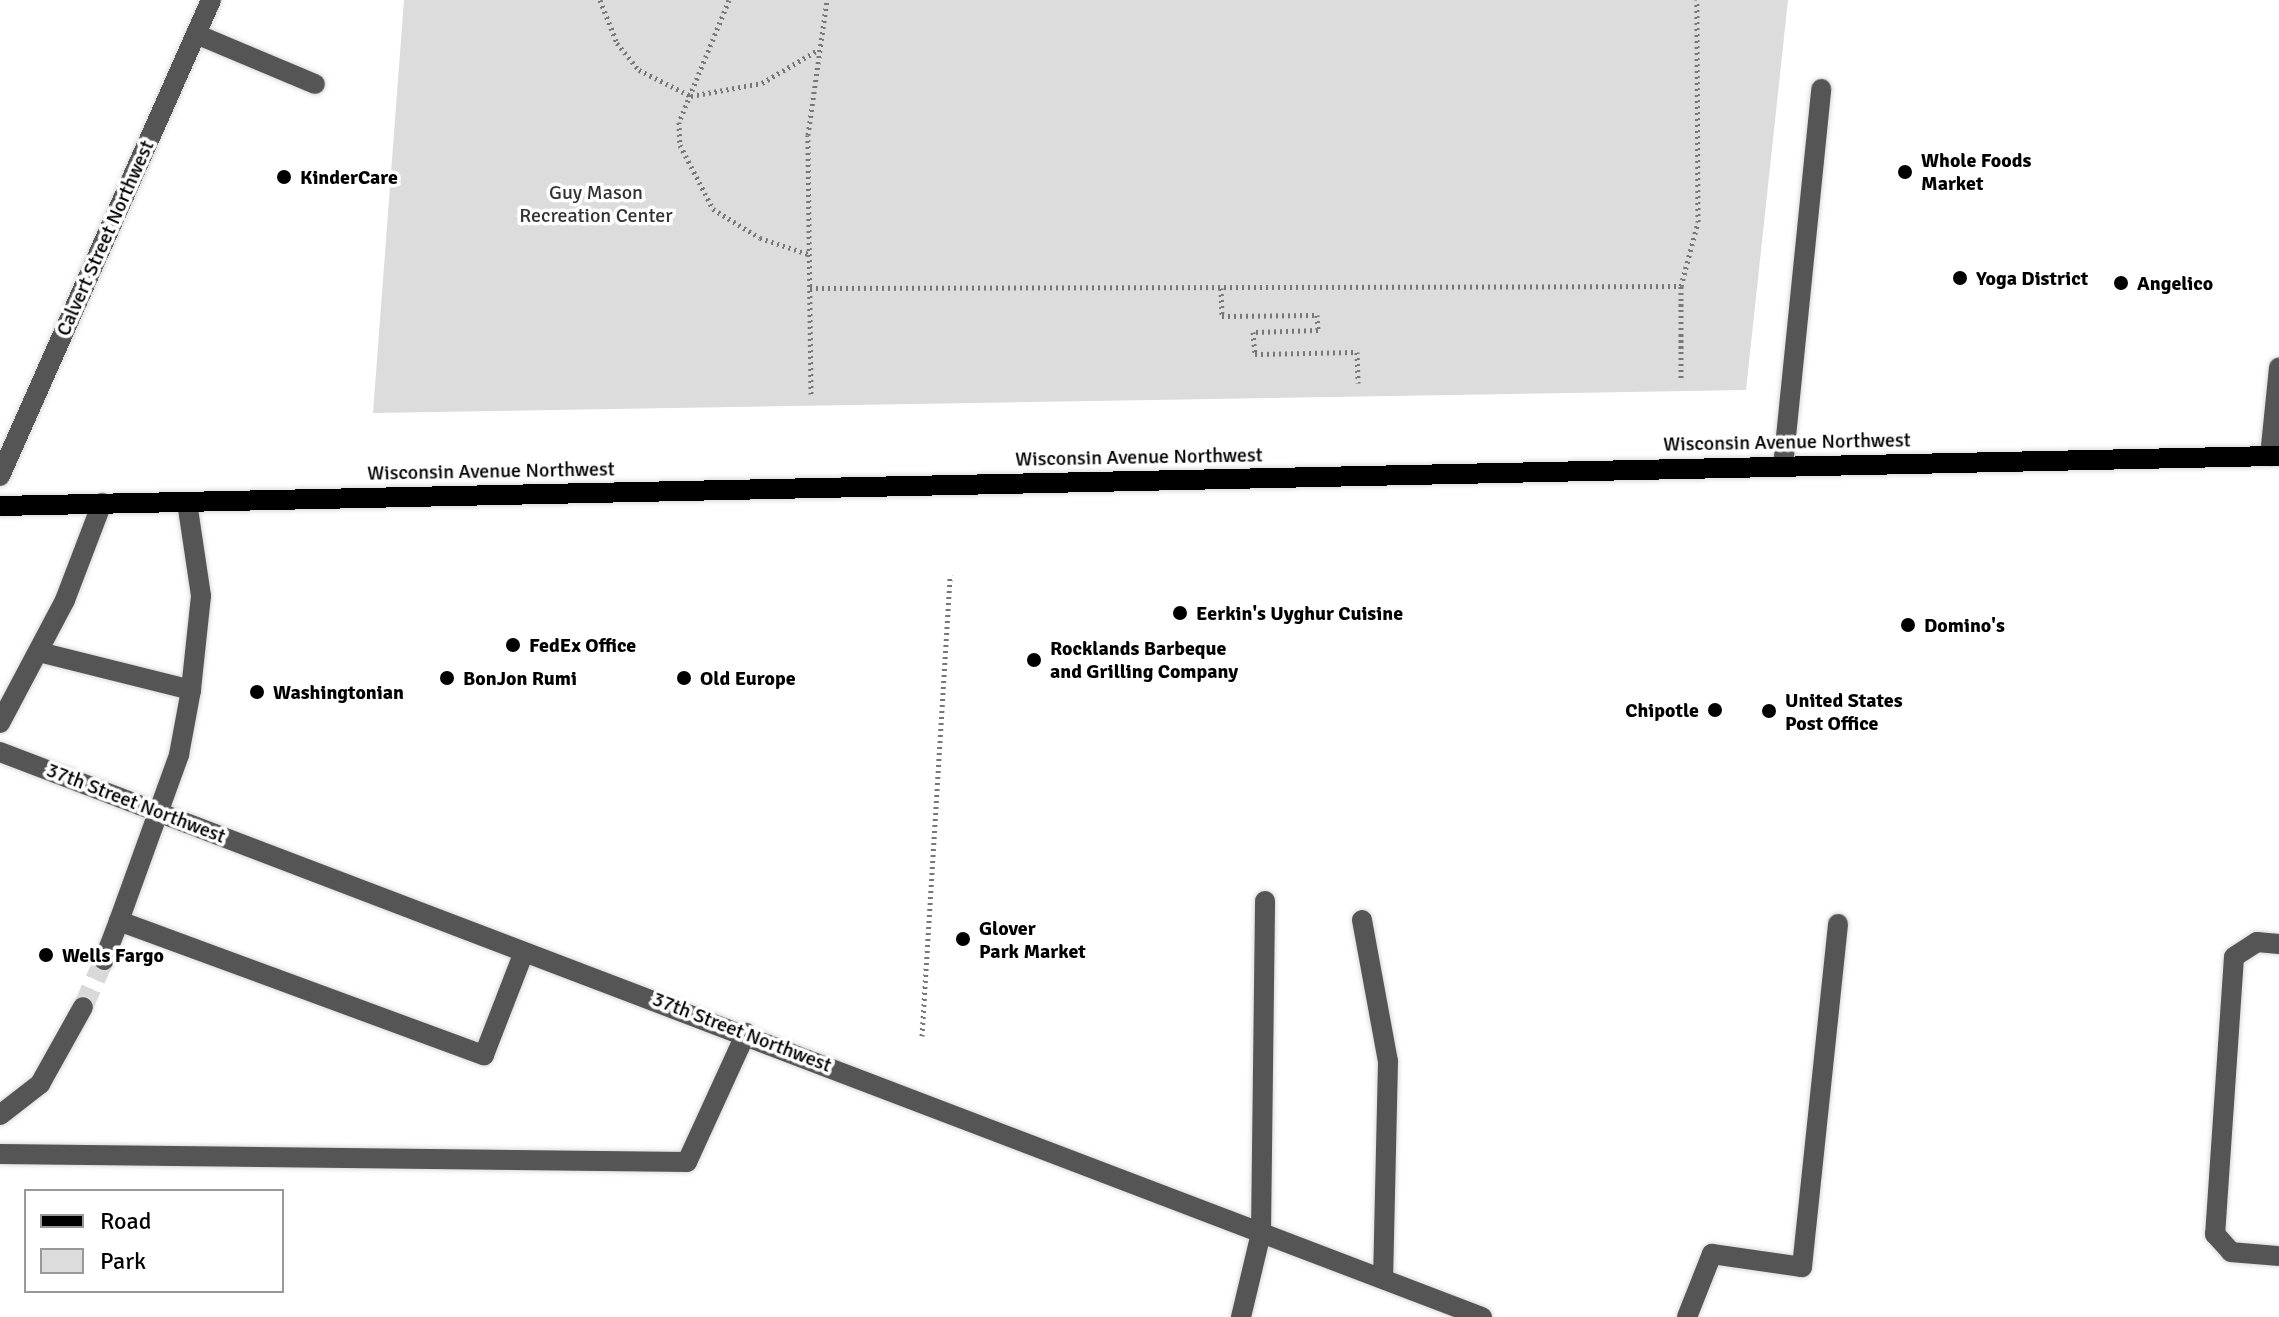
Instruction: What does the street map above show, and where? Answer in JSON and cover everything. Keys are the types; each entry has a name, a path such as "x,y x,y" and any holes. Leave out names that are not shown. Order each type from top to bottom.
{"main road":[{"name":"Wisconsin Avenue Northwest","path":"0,506 2275,456"}],"street":[{"name":"Calvert Street Northwest","path":"0,476 211,0"},
{"path":"196,34 315,84"},
{"path":"1783,466 1821,89"},
{"path":"2275,456 2279,367"},
{"path":"104,960 159,812 191,690 201,596 187,502"},
{"path":"0,723 39,652 102,503"},
{"path":"39,652 191,690"},
{"name":"37th Street Northwest","path":"0,752 524,952 746,1033 1482,1317"},
{"path":"1241,1317 1261,1233 1265,901"},
{"path":"1362,920 1388,1061 1383,1279"},
{"path":"119,921 484,1055 524,952"},
{"path":"1687,1317 1712,1254 1802,1267 1838,924"},
{"path":"2279,944 2257,942 2234,957 2215,1234 2231,1252 2279,1256"},
{"path":"0,1115 40,1084 83,1007"},
{"path":"0,1154 687,1162 746,1033"}],"path":[{"path":"600,0 617,43 639,70 691,96 762,83 819,49"},
{"path":"729,0 679,122 680,145 713,209 760,238 808,254"},
{"path":"811,394 808,135 827,0"},
{"path":"1681,378 1681,286 1698,222 1697,0"},
{"path":"810,288 1681,286"},
{"path":"1221,288 1222,316 1317,315 1318,330 1253,332 1255,354 1357,352 1358,383"},
{"path":"922,1036 950,575"}],"green space":[{"name":"Guy Mason Recreation Center","path":"404,0 1788,0 1746,390 373,413"}],"tunnel":[{"path":"83,1007 104,960"}],"place":[{"name":"Whole Foods Market","path":"1905,172"},
{"name":"KinderCare","path":"284,177"},
{"name":"Yoga District","path":"1960,278"},
{"name":"Angelico","path":"2121,283"},
{"name":"Eerkin's Uyghur Cuisine","path":"1180,613"},
{"name":"Domino's","path":"1908,625"},
{"name":"FedEx Office","path":"513,645"},
{"name":"Rocklands Barbeque and Grilling Company","path":"1034,660"},
{"name":"BonJon Rumi","path":"447,678"},
{"name":"Old Europe","path":"684,678"},
{"name":"Washingtonian","path":"257,692"},
{"name":"Chipotle","path":"1715,710"},
{"name":"United States Post Office","path":"1769,711"},
{"name":"Glover Park Market","path":"963,939"},
{"name":"Wells Fargo","path":"46,955"}]}
